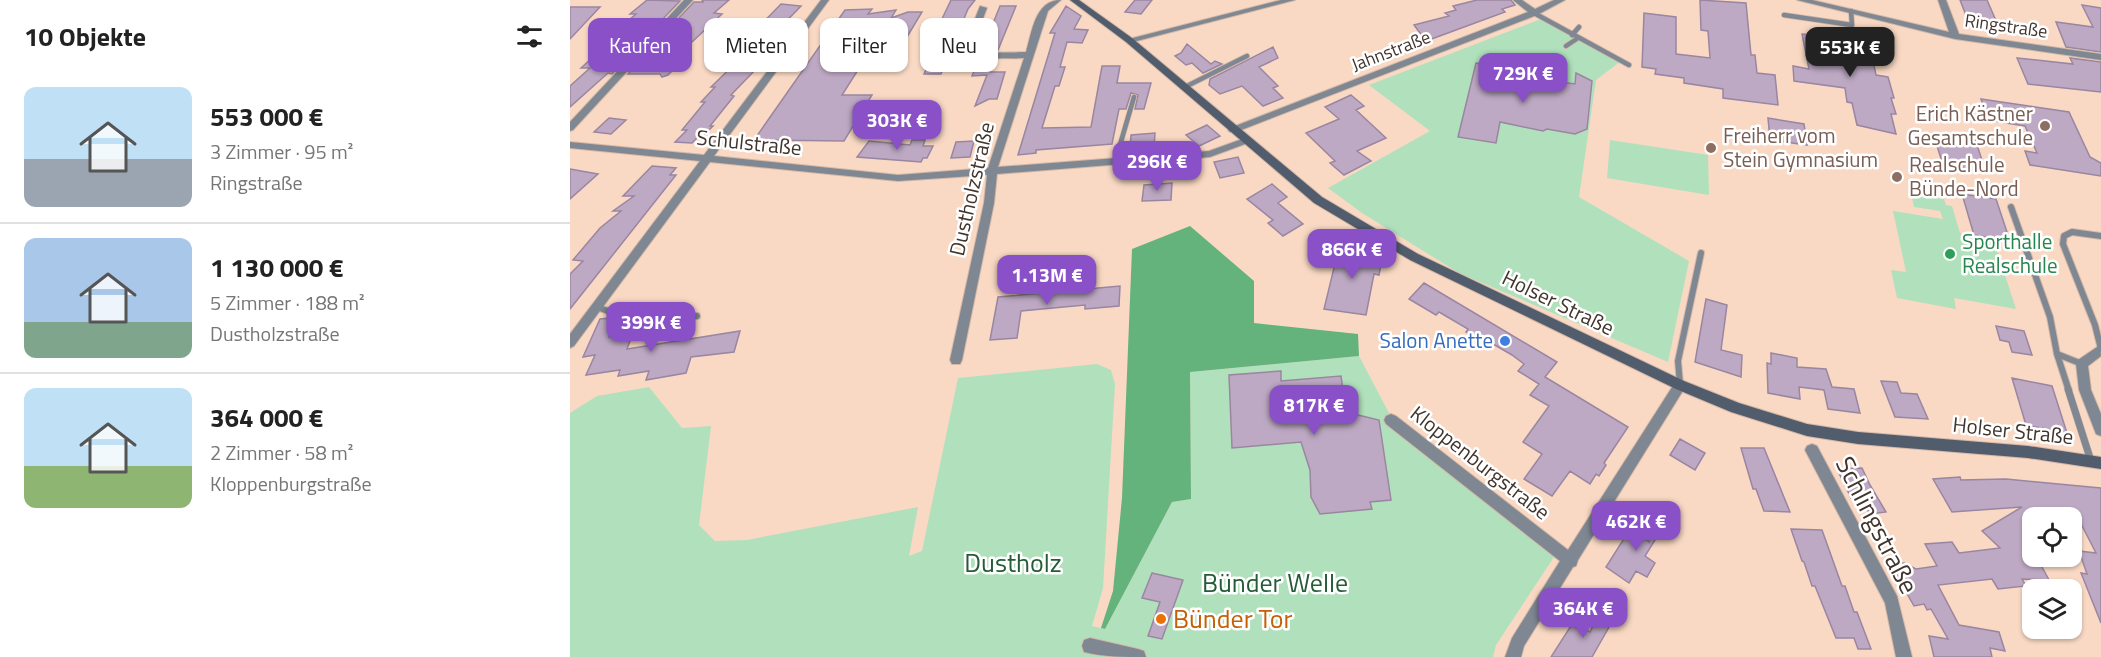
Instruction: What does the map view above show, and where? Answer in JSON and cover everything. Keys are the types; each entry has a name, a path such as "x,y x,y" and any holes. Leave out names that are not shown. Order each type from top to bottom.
{"main road":[{"name":"Holser Straße","path":"1074,0 1129,40 1245,141 1318,200 1378,237 1680,385 1736,408 1807,430 1858,438 2028,452 2096,462"}],"street":[{"path":"570,128 688,0"},
{"path":"570,343 825,0"},
{"name":"Dustholzstraße","path":"956,360 989,203 992,171 1044,10 1057,0"},
{"path":"1129,40 1291,0"},
{"path":"1517,0 1534,13"},
{"name":"Jahnstraße","path":"1233,130 1534,13 1560,0"},
{"name":"Ringstraße","path":"1801,0 1955,36 2101,57"},
{"path":"1942,0 1955,36"},
{"path":"983,8 964,56 1029,55"},
{"name":"Schulstraße","path":"571,146 898,178 1209,154 1245,141"},
{"path":"2100,350 2082,364 2085,390 2101,430"},
{"path":"1513,657 1517,643 1571,561 1680,385"},
{"name":"Kloppenburgstraße","path":"1391,420 1571,561"},
{"name":"Schlingstraße","path":"1812,450 1892,601 1904,657"},
{"path":"1090,646 1138,657"}],"lane":[{"path":"1784,15 1852,25 1851,11"},
{"path":"1534,13 1629,65"},
{"path":"1572,35 1579,27"},
{"path":"1566,46 1578,38"},
{"path":"1185,87 1247,56"},
{"path":"1115,162 1134,97"},
{"path":"2011,207 2049,317 2057,354 2096,462"},
{"path":"2100,350 2095,325 2063,244 2064,236 2072,232 2101,236"},
{"path":"1680,385 1678,361 1701,253"},
{"path":"597,307 643,324 697,316"},
{"path":"2057,354 2082,364"}],"green space":[{"path":"1541,19 1621,61 1596,80 1579,197 1689,261 1668,362 1459,273 1362,213 1328,188 1430,131 1369,85"},
{"path":"1610,140 1708,155 1709,195 1607,178"},
{"name":"Sporthalle Realschule","path":"1911,193 1944,199 1946,205 1952,206 1960,233 1993,238 2016,309 1954,298 1956,309 1897,298 1891,270 1906,272 1893,211 1943,219 1940,211 1914,207"},
{"path":"1190,226 1254,281 1254,323 1358,334 1359,356 1190,372 1191,499 1172,502 1105,629 1101,628 1113,591 1122,498 1132,249"},
{"name":"Dustholz","path":"1359,356 1390,415 1492,507 1554,557 1496,645 1493,657 570,657 570,413 597,396 649,387 682,428 711,426 699,525 715,541 747,540 918,507 909,556 922,551 958,378 1097,364 1111,370 1115,384 1103,588 1092,626 1105,629 1172,502 1191,499 1190,372"}],"building":[{"path":"647,0 680,1 664,18 631,18 636,14 630,14"},
{"path":"702,0 729,0 714,13 722,14 718,18 704,18 704,31 692,42 692,18 679,18 694,2 703,2"},
{"path":"951,0 975,0 964,18 942,18"},
{"path":"1135,0 1152,0 1141,14 1125,12"},
{"path":"1477,0 1511,0 1515,5 1502,9 1505,12 1426,41 1414,25 1449,16 1445,13 1456,10 1453,6"},
{"path":"1700,0 1746,3 1751,55 1755,55 1757,73 1775,75 1778,105 1723,98 1723,89 1684,83 1684,78 1655,74 1656,69 1642,67 1644,13 1676,17 1676,54 1710,58 1708,31 1701,30"},
{"path":"1960,0 1987,0 2001,32 1971,28"},
{"path":"781,4 801,6 789,18 767,18"},
{"path":"2082,5 2101,8 2101,52 2066,47 2056,22 2093,27"},
{"path":"1000,6 1016,6 998,50 998,18 995,18"},
{"path":"1066,6 1081,16 1074,29 1088,30 1082,43 1067,42 1060,67 1065,67 1059,86 1055,86 1042,128 1091,127 1102,66 1120,66 1117,83 1151,83 1144,109 1135,109 1138,95 1131,93 1126,109 1119,109 1112,144 1036,150 1036,153 1018,155 1055,33 1050,33"},
{"path":"570,7 600,7 588,18 570,39"},
{"path":"872,9 868,14 896,10 891,18 839,18 845,10"},
{"path":"908,12 922,12 908,35 908,18 891,18"},
{"name":"Realschule Bünde-Nord","path":"1802,34 1869,42 1876,75 1888,77 1894,98 1891,98 1896,114 1891,114 1896,134 1857,125 1852,103 1847,102 1845,88 1794,81 1793,66 1809,69"},
{"path":"1187,44 1211,64 1215,61 1222,64 1203,73 1192,63 1186,65 1175,56 1181,53"},
{"path":"820,46 820,72 857,72 842,95 872,95 844,141 754,140 802,72 808,72 808,63"},
{"path":"1273,47 1278,58 1259,67 1278,86 1273,88 1283,98 1263,106 1242,86 1220,94 1209,85 1210,79"},
{"path":"2017,58 2073,64 2070,58 2101,62 2101,92 2028,84"},
{"path":"1476,63 1496,66 1494,72 1575,84 1576,73 1592,81 1587,129 1575,134 1547,129 1543,131 1500,122 1496,143 1458,137"},
{"path":"588,70 588,72 614,72 608,73 570,107 570,86"},
{"path":"630,72 671,72 662,77 660,74 628,74"},
{"path":"726,72 753,72 731,95 734,96 710,126 713,126 701,138 697,138 692,143 675,142 687,130 682,130 705,102 701,102 715,87 711,87"},
{"path":"925,72 942,72 941,74 924,74"},
{"path":"974,72 1005,72 997,99 989,99 975,106 987,75 972,76"},
{"path":"1351,95 1364,106 1356,110 1386,138 1357,151 1371,161 1344,175 1330,163 1335,161 1306,133 1339,119 1325,107"},
{"path":"1981,99 2069,112 2090,157 2101,163 2101,176 2030,165 2025,151 2037,153 2025,126 1988,120"},
{"path":"609,118 626,120 611,134 594,132"},
{"path":"1768,118 1804,124 1807,145 1770,140"},
{"path":"1207,125 1220,136 1199,146 1186,135"},
{"path":"1155,133 1154,148 1130,149 1131,135"},
{"path":"1933,133 1975,139 1986,172 1943,165"},
{"path":"912,140 925,140 923,146 933,146 927,158 923,158 921,162 857,157 869,141 910,145"},
{"path":"974,141 970,157 951,158 956,142"},
{"path":"1238,157 1244,173 1220,178 1214,162"},
{"path":"652,166 676,168 670,175 676,175 570,309 570,274 583,261 573,260 600,228 621,211 613,211 634,196 623,196"},
{"path":"570,169 598,174 570,199"},
{"path":"1172,183 1171,200 1142,201 1144,185"},
{"path":"1272,184 1287,197 1278,203 1303,224 1283,236 1268,223 1273,220 1247,199"},
{"path":"1962,194 1996,199 2010,241 1974,235"},
{"path":"1341,239 1355,241 1352,254 1382,258 1379,275 1374,274 1366,315 1324,309"},
{"path":"1424,283 1557,362 1545,377 1628,427 1604,463 1606,465 1599,476 1596,474 1590,484 1570,471 1552,496 1524,479 1542,454 1523,442 1549,406 1530,395 1539,384 1518,371 1524,364 1512,355 1481,337 1479,339 1466,332 1468,329 1439,312 1436,315 1409,299"},
{"path":"1120,286 1119,306 1085,309 1085,305 1021,311 1017,338 990,340 998,297"},
{"path":"1706,299 1727,305 1721,350 1742,355 1741,377 1695,362"},
{"path":"600,319 616,320 609,337 633,333 627,349 740,331 734,352 691,357 686,373 646,380 649,371 618,376 620,370 586,375 595,355 583,357"},
{"path":"1996,326 2024,331 2032,355 2012,352 2009,342 2000,340"},
{"path":"1771,353 1797,358 1797,367 1826,369 1832,387 1854,389 1860,413 1828,409 1824,390 1799,387 1800,399 1768,393 1767,363 1771,364"},
{"name":"Bünder Welle","path":"1281,371 1281,381 1341,376 1343,390 1334,390 1358,415 1379,420 1391,500 1370,502 1372,509 1320,514 1311,497 1310,470 1301,442 1232,448 1229,375"},
{"path":"2012,378 2052,386 2067,433 2026,425"},
{"path":"1881,381 1897,382 1901,393 1917,394 1928,419 1895,417"},
{"path":"1680,439 1705,453 1695,470 1670,455"},
{"path":"1741,448 1764,448 1790,512 1764,511 1756,489 1753,489"},
{"path":"1862,468 1886,512 1870,514 1859,497 1851,498 1837,469"},
{"path":"1960,477 1961,480 2006,479 2101,488 2101,623 2081,573 2087,574 2082,551 2096,553 2082,526 2082,507 2022,507 1952,512 1933,479"},
{"path":"2022,507 2022,567 2042,567 2048,579 2022,579 2022,586 1998,589 1992,579 1938,585 1959,625 1999,632 2005,651 1990,648 1992,657 1934,657 1929,636 1948,639 1931,609 1927,610 1924,604 1914,606 1890,564 1904,563 1916,569 1937,566 1925,544 1952,542 1959,553 2000,548 1982,531"},
{"path":"1647,518 1664,521 1666,536 1658,535 1645,556 1655,563 1647,577 1636,571 1629,583 1606,567 1630,529 1649,542"},
{"path":"1791,529 1822,530 1842,586 1845,586 1854,612 1857,612 1871,649 1858,649 1854,638 1836,638 1815,586 1812,586"},
{"name":"Bünder Tor","path":"1152,573 1183,580 1162,639 1148,636 1160,602 1142,598"},
{"path":"1599,612 1613,620 1592,657 1551,657 1574,621 1590,632"}],"place":[{"name":"Erich Kästner Gesamtschule","path":"2045,126"},
{"name":"Freiherr vom Stein Gymnasium","path":"1711,148"},
{"name":"Realschule Bünde-Nord","path":"1897,177"},
{"name":"Sporthalle Realschule","path":"1950,254"},
{"name":"Salon Anette","path":"1505,341"},
{"name":"Bünder Tor","path":"1161,619"}]}
